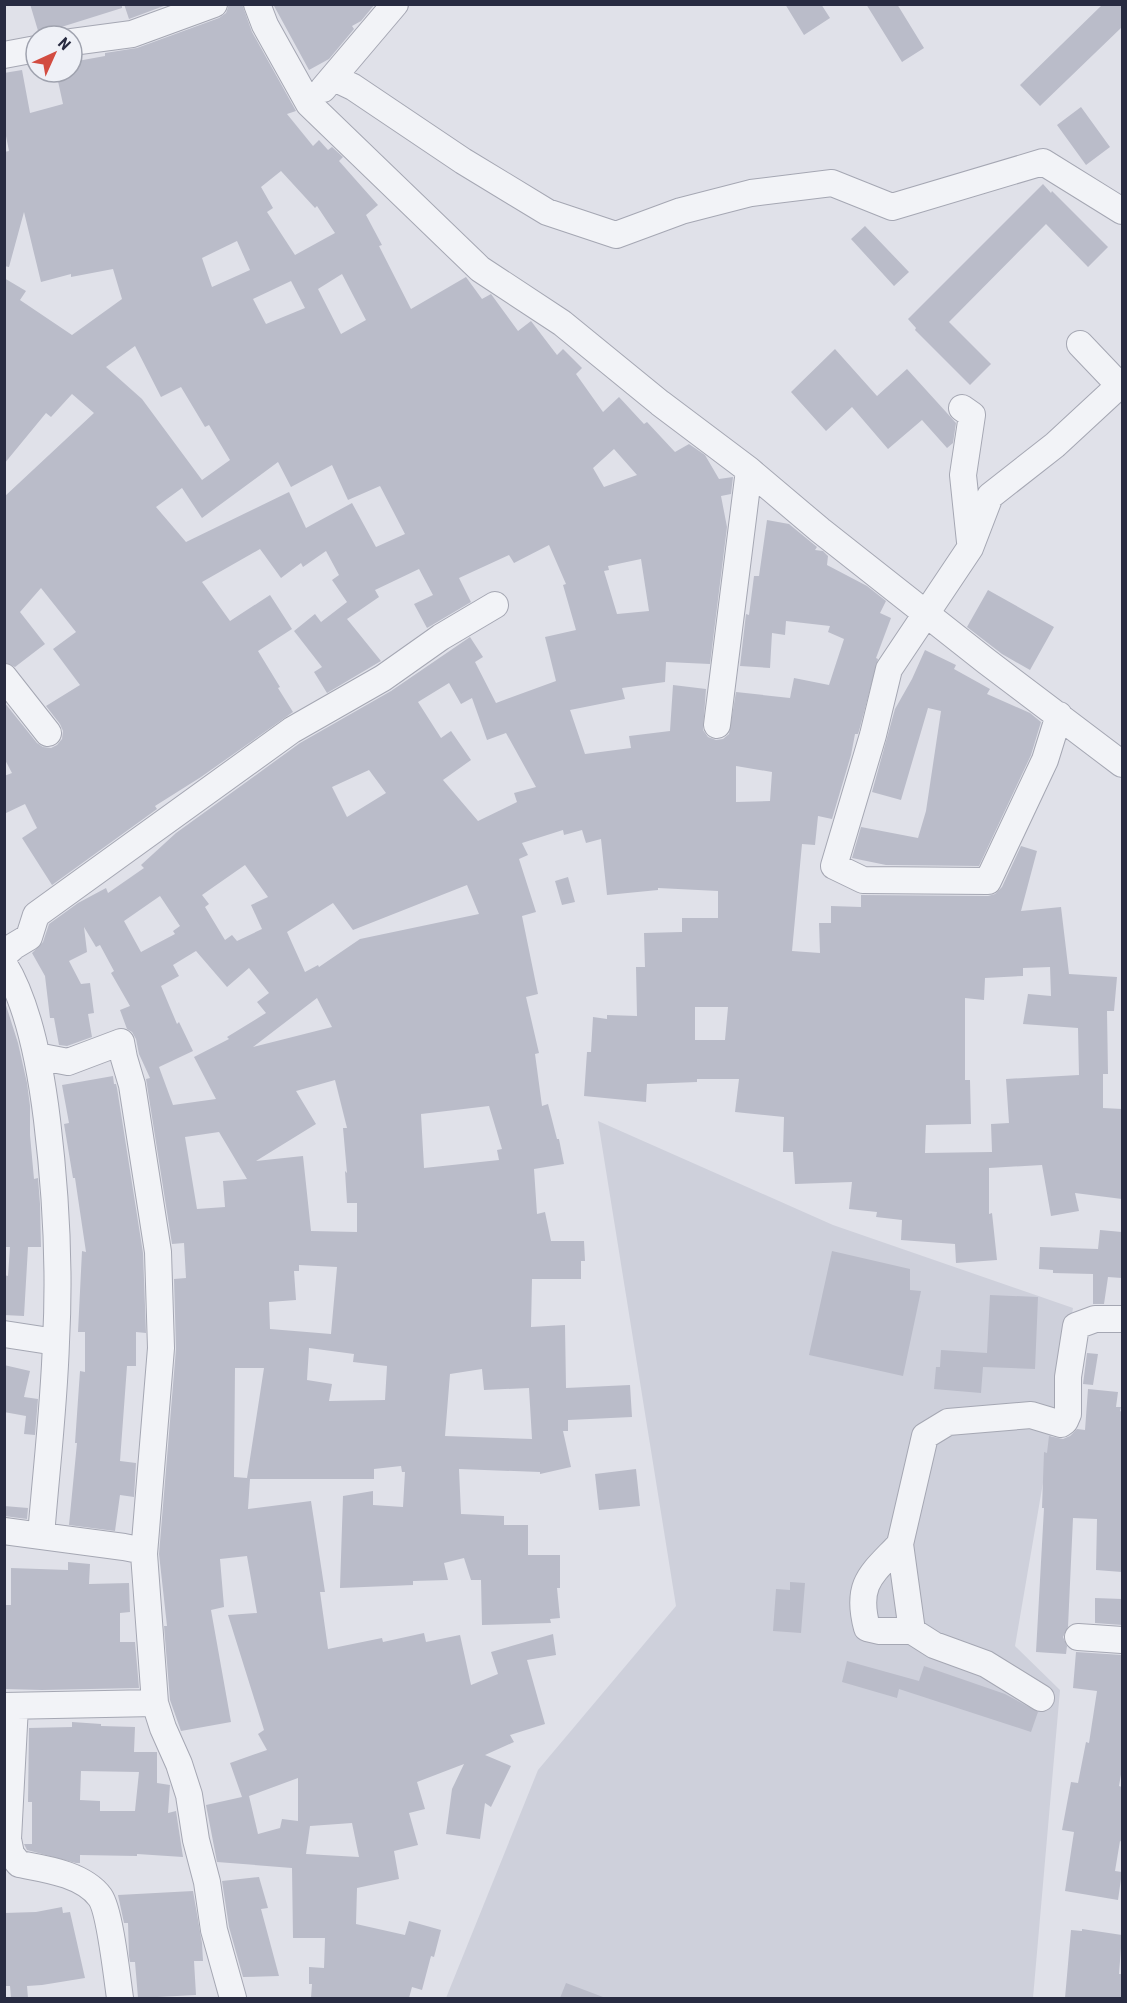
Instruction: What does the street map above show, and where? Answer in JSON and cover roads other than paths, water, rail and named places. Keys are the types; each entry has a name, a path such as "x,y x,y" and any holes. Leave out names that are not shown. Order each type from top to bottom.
{"street":[{"path":"84,40 132,34 214,4"},
{"path":"257,4 265,25 309,104 480,269 562,323 660,404 749,470 820,530 986,662 1122,764"},
{"path":"309,104 334,78 395,4"},
{"path":"4,56 24,52"},
{"path":"334,78 353,87 463,161 547,212 616,235 681,211 751,193 832,183 892,207 1042,162 1122,211"},
{"path":"1059,715 1045,760 988,881 863,880 834,866 890,669 970,548 990,496 1055,445 1122,385 1080,344"},
{"path":"962,408 972,415 963,475 970,548"},
{"path":"717,725 749,470"},
{"path":"4,956 29,937 36,915 292,730 383,678 441,637 495,605"},
{"path":"4,677 48,733"},
{"path":"4,964 15,981 41,1069 58,1246 56,1342 41,1536"},
{"path":"37,1056 68,1062 121,1042 132,1085 158,1252 161,1348 144,1554 156,1702 163,1728 179,1764 189,1795 196,1840 207,1882 214,1930 233,1998"},
{"path":"912,1631 900,1544 926,1436 948,1422 1031,1415 1061,1424 1068,1414 1068,1377 1076,1326 1095,1319 1122,1319"},
{"path":"4,1334 56,1342"},
{"path":"4,1531 124,1547 139,1550 144,1554"},
{"path":"900,1544 869,1577 863,1594 862,1610 867,1628 880,1631 912,1631 934,1645 986,1664 1041,1698"},
{"path":"1078,1637 1122,1640"},
{"path":"120,1998 108,1925 100,1898 80,1880 55,1871 19,1864 8,1854 10,1706 156,1702"}]}
